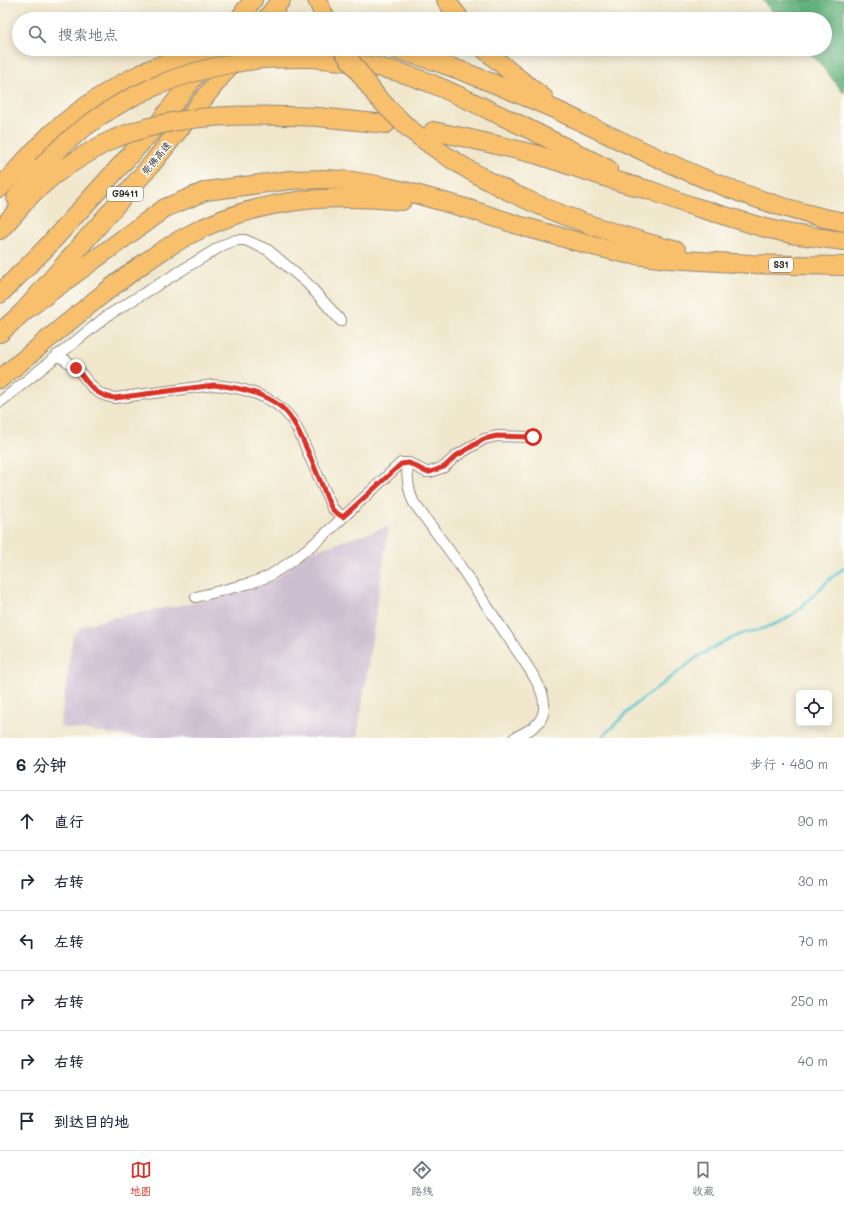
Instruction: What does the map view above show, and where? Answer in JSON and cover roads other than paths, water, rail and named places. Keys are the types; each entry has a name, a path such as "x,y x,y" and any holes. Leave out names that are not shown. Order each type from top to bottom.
{"highway":[{"path":"244,12 253,0"},
{"path":"272,12 282,0"},
{"path":"317,0 323,12"},
{"path":"446,0 455,12"},
{"path":"0,188 59,127 95,100 140,74 186,56"},
{"name":"莞佛高速","path":"0,294 45,249 158,124 211,56"},
{"name":"莞佛高速","path":"0,333 23,312 151,164 237,56"},
{"path":"347,56 377,97 406,126 438,151 481,177 541,206 570,218 624,236 723,262"},
{"path":"417,56 450,66 567,115 715,183 777,205 825,219 844,222"},
{"path":"492,56 567,115"},
{"path":"0,230 32,194 64,144 86,126 107,112 132,97 178,76 235,63 278,58 311,58 371,66 396,72 439,87 506,118 652,191"},
{"path":"0,220 26,184 48,171 76,160 93,149 153,126 198,118 222,117 318,118 386,124"},
{"path":"432,131 535,154 652,191 689,205 765,228 791,234 843,241"},
{"path":"23,312 165,208 206,190 290,180 326,179 378,185 405,191 529,228 627,254 668,259 723,262"},
{"path":"0,379 86,308 144,263 185,237 225,219 274,204 326,198 379,198 468,209"},
{"name":"S31","path":"723,262 841,266"}],"street":[{"path":"0,402 107,316 223,245 236,240 245,240 268,250 307,283 341,321"},
{"path":"57,355 76,368 98,393 106,397 115,398 214,385 239,388 266,398 281,408 290,417 306,448 332,508 343,517"},
{"path":"196,597 251,584 269,576 310,547 401,464 407,463 426,472 430,472 444,467 456,456 484,439 497,436 533,437"},
{"path":"407,463 407,478 411,498 414,504 454,557 522,658 542,693 545,705 544,714 538,723 531,729 514,738"}],"waterway":[{"path":"601,738 637,703 699,656 721,643 741,634 765,628 782,621 795,613 831,578 844,568"}]}
